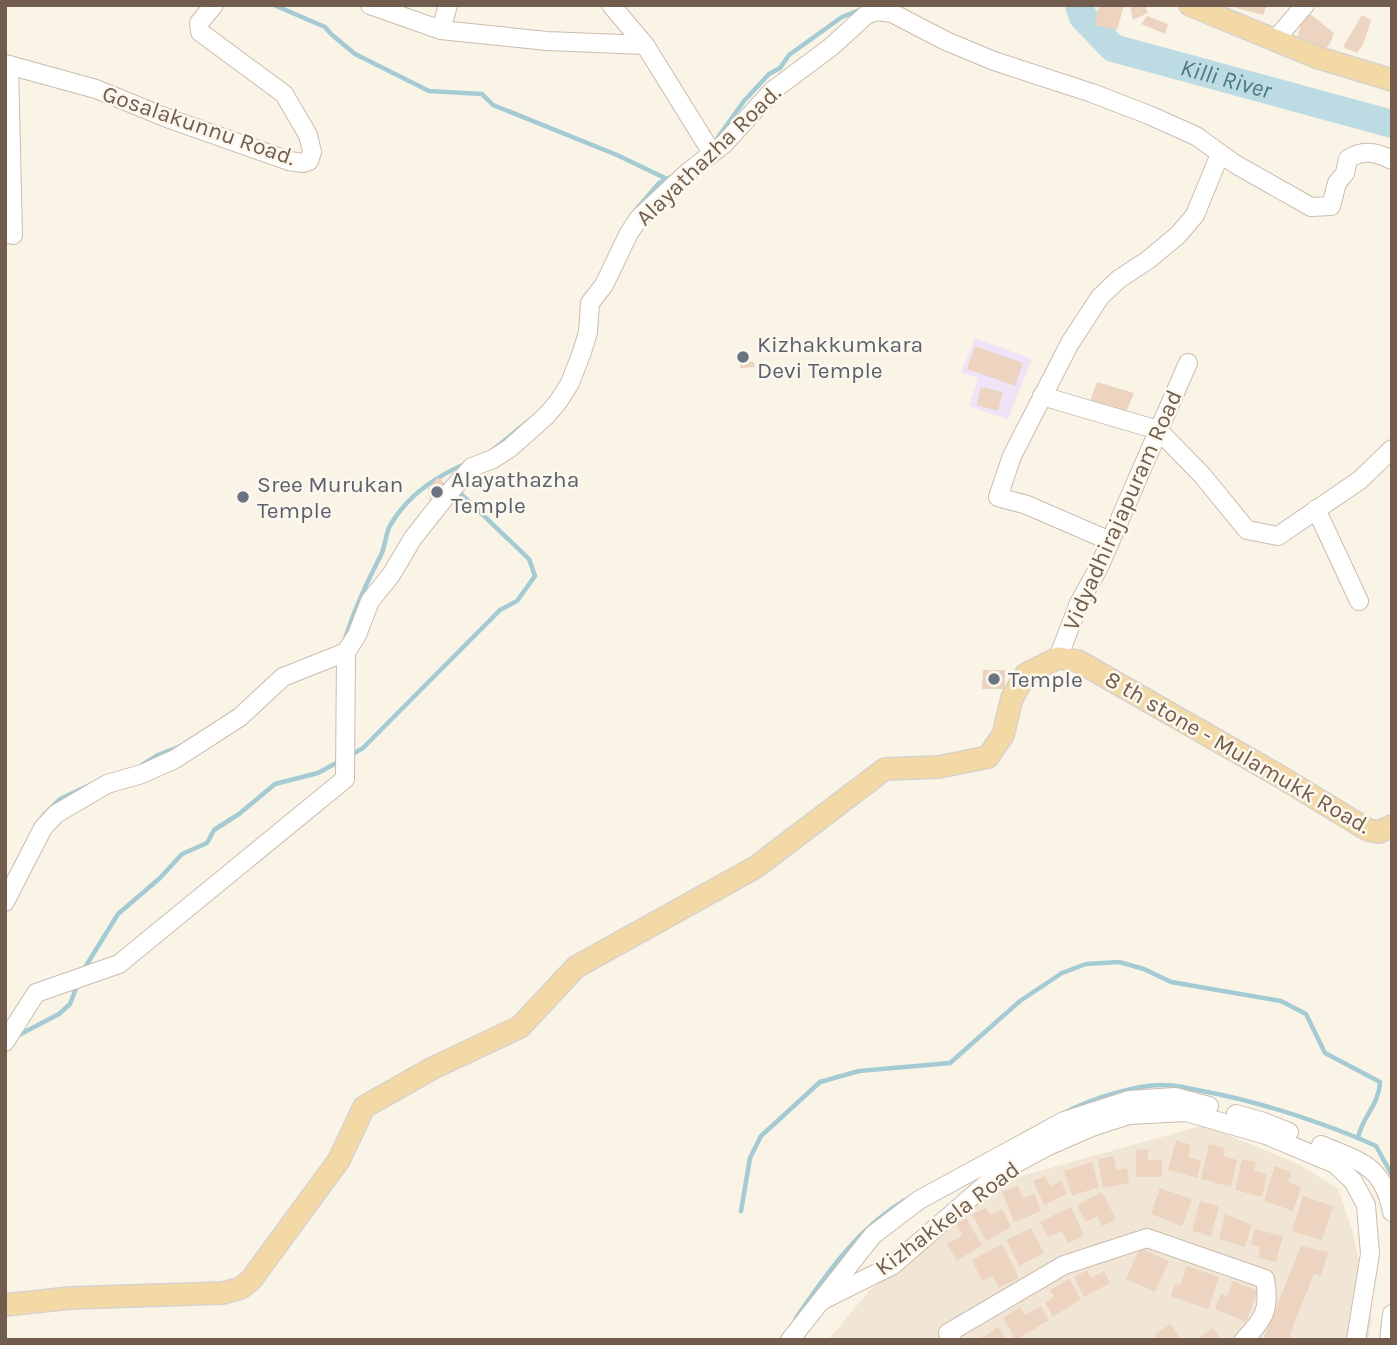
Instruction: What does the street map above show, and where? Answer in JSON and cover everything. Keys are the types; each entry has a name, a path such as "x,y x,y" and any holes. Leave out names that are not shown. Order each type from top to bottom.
{"main road":[{"path":"1190,5 1316,57 1392,80"},
{"path":"5,1305 70,1298 213,1293 241,1289 264,1264 339,1160 363,1107 433,1068 520,1027 576,967 756,867 885,769 939,767 988,757 1003,735 1012,698 1027,674 1058,658"},
{"name":"8 th stone - Mulamukk Road.","path":"1058,658 1078,660 1281,777 1368,831 1378,832 1392,826"}],"street":[{"name":"Gosalakunnu Road.","path":"7,65 96,89 167,118 294,163 309,161 312,157 308,135 284,94 200,32 198,23 214,5"},
{"path":"370,5 441,30 547,41 645,45"},
{"path":"441,30 448,5"},
{"path":"611,5 645,45 712,153"},
{"path":"1275,40 1305,5"},
{"name":"Alayathazha Road.","path":"346,652 358,635 370,601 391,575 412,538 453,487 472,467 493,459 510,448 558,402 570,383 582,352 588,332 590,303 604,285 632,228 676,183 712,153 772,91 831,47 866,15 877,11 891,13 946,41 994,61 1149,115 1196,136 1220,154 1311,207 1331,206 1337,183 1345,173 1348,159 1357,153 1362,151 1392,160"},
{"path":"5,233 13,235 7,65"},
{"path":"1110,541 1027,505 998,497 1012,456 1070,343 1100,297 1118,279 1148,260 1178,235 1195,215 1220,154"},
{"name":"Vidyadhirajapuram Road","path":"1058,658 1079,603 1099,568 1188,363"},
{"path":"1041,396 1158,430 1202,475 1247,530 1278,536 1360,480 1392,449"},
{"path":"1316,509 1359,601"},
{"path":"5,902 39,835 56,814 107,784 142,774 175,759 240,718 283,677 346,652 345,779 119,964 36,993 5,1042"},
{"name":"Kizhakkela Road","path":"790,1340 873,1235 919,1200 1063,1121 1129,1100 1175,1097 1264,1122 1355,1160 1376,1172 1388,1192 1392,1212"},
{"name":"Kizhakkela Road","path":"821,1301 893,1265 1000,1172 1048,1146 1129,1115 1186,1112 1266,1135 1335,1164 1353,1181 1366,1205 1370,1254 1356,1340"},
{"path":"952,1340 948,1333 1064,1265 1147,1238 1265,1279 1269,1300 1262,1321 1244,1340"},
{"path":"1389,1340 1392,1314"}],"shaded area":[{"path":"975,338 1032,359 1008,419 969,406 978,378 961,372"},
{"path":"1204,1125 1301,1165 1338,1189 1352,1229 1372,1321 1368,1340 828,1340 869,1291 928,1245 1000,1182"}],"building":[{"path":"1099,5 1124,5 1117,30 1095,25"},
{"path":"1130,5 1145,5 1148,13 1133,20"},
{"path":"1232,5 1267,5 1263,15"},
{"path":"1310,14 1334,33 1330,44 1321,54 1297,38 1301,24"},
{"path":"1362,15 1371,20 1363,45 1357,53 1343,47"},
{"path":"1147,16 1168,24 1165,34 1141,24"},
{"path":"975,346 1023,363 1015,386 967,369"},
{"name":"Kizhakkumkara Devi Temple","path":"745,352 748,361 754,362 755,367 740,368 739,353"},
{"path":"1097,382 1134,393 1125,415 1089,404"},
{"path":"981,387 1003,392 998,411 977,405"},
{"name":"Alayathazha Temple","path":"438,477 450,488 431,508 428,489"},
{"name":"Temple","path":"983,670 1005,670 1005,689 982,689"},
{"path":"1176,1140 1191,1145 1188,1157 1201,1161 1197,1178 1168,1170"},
{"path":"1209,1144 1225,1148 1223,1156 1237,1160 1231,1187 1201,1179"},
{"path":"1148,1149 1148,1160 1162,1160 1162,1177 1136,1177 1136,1150"},
{"path":"1114,1156 1116,1170 1127,1168 1129,1183 1103,1188 1098,1159"},
{"path":"1242,1159 1256,1162 1254,1171 1267,1174 1262,1197 1235,1190"},
{"path":"1092,1162 1099,1187 1072,1196 1064,1171"},
{"path":"1275,1166 1291,1172 1288,1182 1301,1187 1293,1211 1264,1201"},
{"path":"1045,1176 1050,1186 1061,1181 1067,1194 1044,1205 1033,1181"},
{"path":"1018,1186 1023,1198 1034,1194 1041,1211 1014,1222 1002,1192"},
{"path":"1160,1188 1192,1199 1182,1226 1151,1214"},
{"path":"1102,1192 1116,1219 1102,1226 1097,1216 1086,1222 1077,1205"},
{"path":"1303,1196 1333,1206 1322,1240 1292,1231"},
{"path":"1200,1201 1219,1206 1211,1236 1192,1231"},
{"path":"1071,1207 1084,1235 1068,1243 1062,1231 1048,1237 1040,1222"},
{"path":"986,1208 990,1215 1002,1209 1011,1227 986,1241 972,1214"},
{"path":"1225,1214 1252,1225 1245,1247 1219,1239"},
{"path":"966,1218 982,1245 957,1261 947,1244 963,1235 956,1224"},
{"path":"1031,1228 1044,1253 1019,1266 1006,1240"},
{"path":"1254,1229 1283,1236 1276,1262 1258,1258 1260,1247 1251,1244"},
{"path":"1002,1244 1019,1278 999,1288 993,1276 982,1281 972,1260"},
{"path":"1301,1246 1328,1252 1321,1276 1314,1274 1290,1334 1292,1340 1263,1340"},
{"path":"1140,1248 1169,1261 1155,1292 1126,1279"},
{"path":"1187,1266 1219,1277 1208,1309 1171,1296 1175,1283 1180,1285"},
{"path":"1087,1270 1091,1278 1104,1271 1110,1283 1084,1297 1074,1277"},
{"path":"1069,1279 1081,1299 1053,1317 1045,1303 1054,1297 1050,1290"},
{"path":"1233,1281 1258,1291 1246,1322 1215,1309 1221,1294 1227,1297"},
{"path":"1041,1306 1049,1320 1016,1340 1003,1318 1020,1307 1025,1315"},
{"path":"1170,1324 1181,1340 1158,1340 1155,1335"},
{"path":"998,1327 1007,1340 978,1340"},
{"path":"1213,1328 1221,1340 1196,1340"}],"waterway":[{"path":"274,5 325,27 355,54 429,91 482,94 493,105 617,155 667,179"},
{"name":"Killi River","path":"1079,5 1083,17 1113,48 1392,124"},
{"path":"716,140 744,101 769,74 780,68 789,55 842,17 862,9"},
{"path":"635,211 659,183 671,177"},
{"path":"494,449 531,419"},
{"path":"345,639 361,596 383,551 389,528 398,514 423,488 465,464"},
{"path":"351,755 363,748 500,610 517,601 535,576 529,559 457,490"},
{"path":"142,765 181,746"},
{"path":"84,969 118,914 160,878 182,854 207,843 214,830 239,814 275,784 318,773 340,761"},
{"path":"42,817 60,799 92,784"},
{"path":"741,1211 750,1158 761,1136 820,1082 859,1071 950,1063 1020,1001 1062,973 1086,964 1119,962 1144,969 1171,982 1281,1001 1306,1014 1325,1053 1380,1082 1377,1098 1358,1138 1376,1146 1392,1175"},
{"path":"15,1037 59,1014 70,1004 78,983"},
{"path":"1066,1112 1101,1097 1153,1085 1169,1085 1259,1104 1358,1138"},
{"path":"796,1318 857,1238 905,1200"}],"place":[{"name":"Kizhakkumkara Devi Temple","path":"743,357"},
{"name":"Alayathazha Temple","path":"437,492"},
{"name":"Sree Murukan Temple","path":"243,497"},
{"name":"Temple","path":"994,679"}]}
